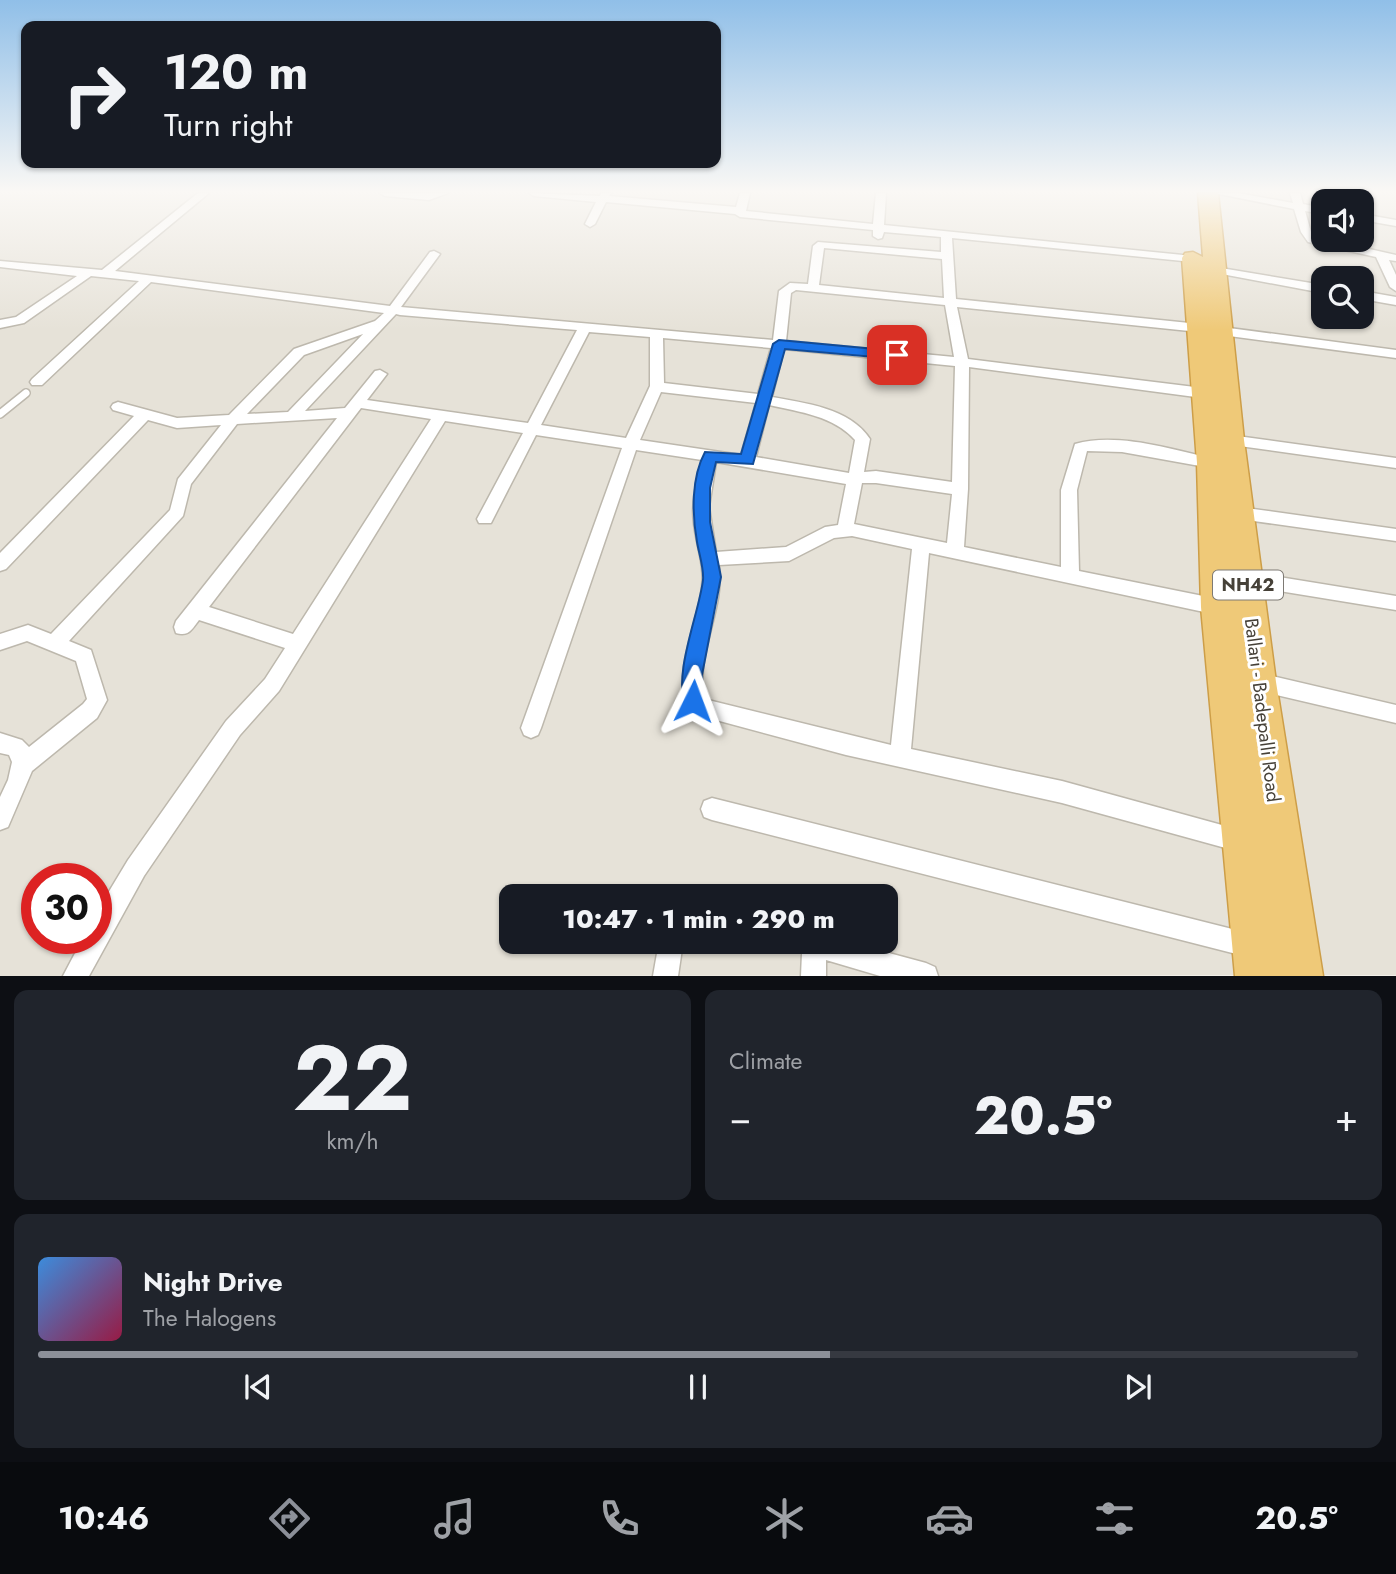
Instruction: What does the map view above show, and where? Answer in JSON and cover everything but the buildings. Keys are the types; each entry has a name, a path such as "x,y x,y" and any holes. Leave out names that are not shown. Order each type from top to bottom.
{"highway":[{"name":"Ballari - Badepalli Road","path":"1199,239 1221,452 1218,607 1258,962"},
{"name":"Ballari - Badepalli Road","path":"1204,264 1205,239"},
{"name":"Ballari - Badepalli Road","path":"1210,329 1203,393 1239,513 1258,682 1299,975"}],"street":[{"path":"105,273 148,239"},
{"path":"877,248 878,239"},
{"path":"946,239 950,300 962,362 960,489 955,551"},
{"path":"985,239 1204,264 1311,286"},
{"path":"1312,239 1396,258"},
{"path":"813,288 820,245 946,256"},
{"path":"291,417 393,310 434,254"},
{"path":"1381,255 1396,287"},
{"path":"0,264 149,278 393,310 962,362 1203,393"},
{"path":"0,324 20,320 87,274"},
{"path":"37,382 149,278"},
{"path":"747,461 779,344 785,291 794,286 950,300 1210,329 1396,354"},
{"path":"1374,297 1396,300"},
{"path":"54,644 177,512 184,483 232,421 299,352 379,324"},
{"path":"485,519 585,327"},
{"path":"531,728 631,443 657,387 659,377 654,352 657,334"},
{"path":"183,628 380,374"},
{"path":"657,387 764,400 824,413 860,433 863,439 845,530"},
{"path":"118,407 177,423 291,417 354,408 441,415 747,461 834,478 876,477 960,489"},
{"path":"0,564 144,415"},
{"path":"112,910 136,868 233,728 272,685 441,415"},
{"path":"1070,576 1069,484 1080,448 1084,445 1396,463"},
{"path":"710,456 702,488 702,522 711,589 691,691 697,706 846,745 1062,792 1243,842"},
{"path":"1239,513 1396,535"},
{"path":"709,559 789,554 831,533 845,530 1218,607"},
{"path":"901,757 921,544"},
{"path":"1248,579 1396,603"},
{"path":"196,611 299,644"},
{"path":"0,642 28,633 87,659 97,700 90,711 24,764 0,819"},
{"path":"1258,682 1396,714"},
{"path":"0,743 16,748 23,754 24,764"},
{"path":"712,809 1258,962"},
{"path":"75,975 87,954"},
{"path":"665,975 669,954"},
{"path":"811,954 813,975"},
{"path":"850,954 926,975"}],"lane":[{"path":"0,414 26,393"}],"shaded area":[{"path":"0,239 1311,239 1311,252 1374,252 1374,239 1396,239 1396,975 0,976"}],"route":[{"path":"693,701 693,675 712,577 702,522 702,488 710,456 747,461 779,344 897,355"}]}
